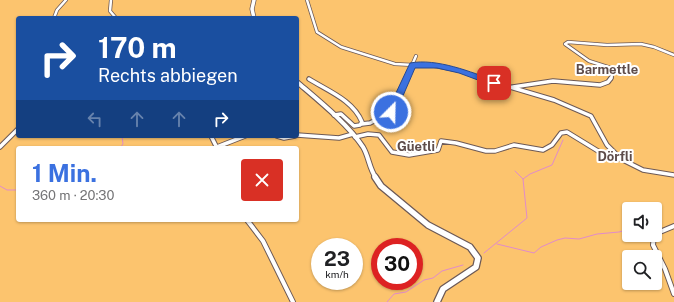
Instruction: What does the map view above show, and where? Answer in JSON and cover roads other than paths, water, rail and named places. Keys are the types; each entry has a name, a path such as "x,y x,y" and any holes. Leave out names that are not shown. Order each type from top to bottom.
{"street":[{"path":"55,16 57,10 66,0"},
{"path":"111,0 110,11 114,16"},
{"path":"254,0 252,9 254,16"},
{"path":"307,0 317,32 323,38 359,54 395,64 437,66 461,71 500,85 536,94"},
{"path":"517,87 528,84 553,82 600,85 606,84 612,78 613,71 611,68 589,61 568,47 565,44 566,43 607,45 641,44 654,47 674,55"},
{"path":"334,115 341,114 354,126 367,124 391,113 416,56"},
{"path":"309,79 346,102 361,118 362,124"},
{"path":"299,84 334,115 354,136 364,150 374,177 384,188 428,225 465,244 475,251 478,262 476,267 472,272 453,282 443,290 437,302"},
{"path":"500,85 517,87 589,115 607,145 621,159"},
{"path":"0,147 16,131"},
{"path":"299,136 308,135 340,138 378,135 383,139 386,148 391,151 414,155 439,150 441,141 456,143 486,151 495,151 514,145 543,150 550,148 561,133 567,132 598,152 621,159 643,170 674,175"},
{"path":"222,146 240,138"},
{"path":"249,222 263,241 293,302"},
{"path":"662,231 674,226"},
{"path":"654,242 653,245 665,269 674,294"}],"waterway":[{"path":"122,138 123,144 122,146"},
{"path":"523,179 530,174 552,165 563,140"},
{"path":"515,171 523,179"},
{"path":"484,253 527,218 523,179"},
{"path":"0,186 7,190 16,190"},
{"path":"497,244 534,253 541,247 565,238 579,239 597,234 622,231"},
{"path":"387,302 394,294 406,292 424,280 433,278 442,271 463,265"}],"district":[{"name":"Barmettle","path":"607,69"},
{"name":"Güetli","path":"416,146"},
{"name":"Dörfli","path":"615,156"}]}
